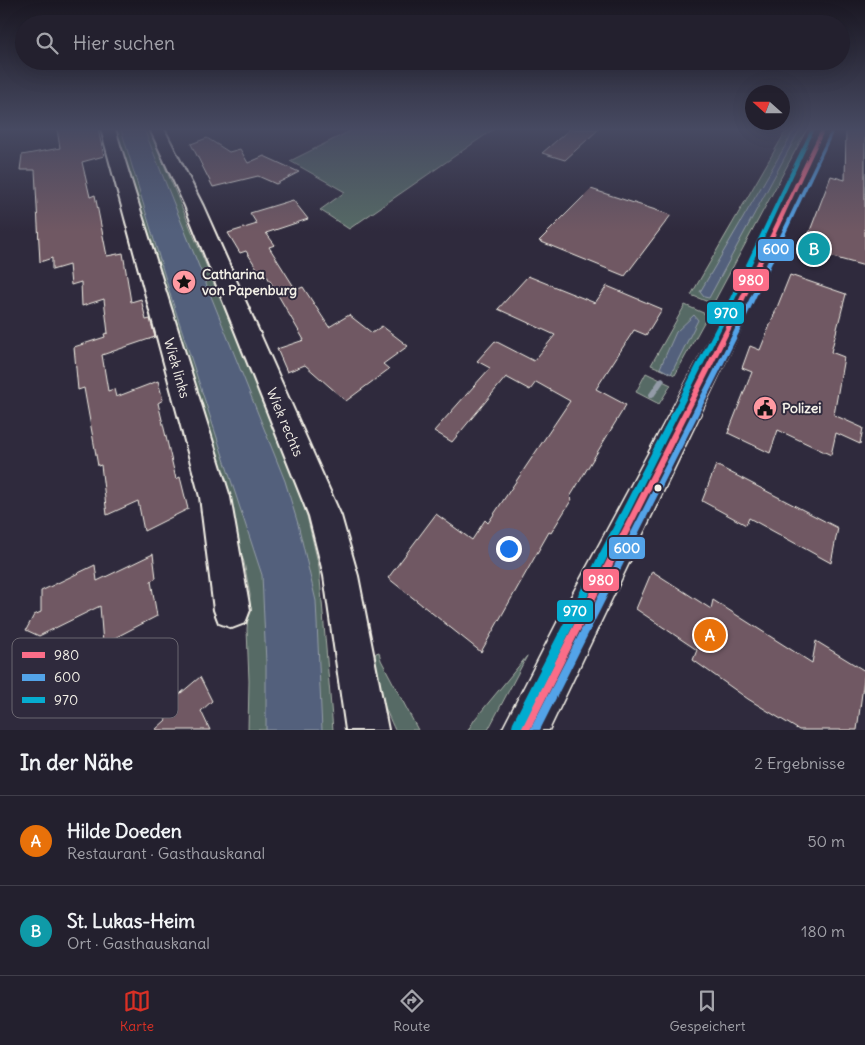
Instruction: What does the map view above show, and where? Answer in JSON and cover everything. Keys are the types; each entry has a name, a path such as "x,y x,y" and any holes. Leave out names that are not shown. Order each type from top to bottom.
{"street":[{"name":"Wiek links","path":"116,163 215,497 232,610"},
{"name":"Wiek rechts","path":"173,163 194,206 325,516 341,576 367,730"},
{"path":"525,730 728,329 806,163"}],"green space":[{"path":"124,163 163,163 288,460 307,516 319,567 333,730 248,730 247,629 250,595 244,562 230,524"},
{"path":"294,163 445,163 349,229 320,210 345,192"},
{"path":"767,163 789,163 713,304 691,295"},
{"path":"685,305 708,315 675,375 651,365"},
{"path":"646,373 671,385 659,404 636,392"},
{"path":"379,652 381,660 418,730 395,730 383,703 376,680 374,660 376,653"},
{"path":"527,656 488,730 468,730 475,719"}],"water":[{"path":"131,163 158,163 285,481 298,524 316,601 322,730 266,730 266,663 262,575 171,297"},
{"path":"775,163 782,163 709,298 704,297 700,292"},
{"path":"694,315 698,320 671,374 660,368 676,332"}],"building":[{"path":"21,163 82,163 90,197 95,195 107,256 123,253 131,302 141,299 146,320 150,319 155,337 102,355 108,391 114,389 116,397 158,381 163,400 158,403 176,479 180,477 188,509 144,531 138,501 107,515 101,465 98,466 84,388 78,390 74,347 105,337 104,334 108,333 104,299 82,306 81,282 71,285 69,265 52,270 52,258 40,262 35,170 20,170"},
{"path":"201,163 279,163 299,172 276,184 258,176 213,187"},
{"path":"845,163 865,163 865,266 803,249 831,176 845,180"},
{"path":"591,189 671,215 625,276 539,241"},
{"path":"293,200 308,219 266,233 275,245 269,247 296,290 303,287 329,327 349,315 372,333 382,326 408,346 383,364 389,369 346,401 305,365 287,372 277,349 304,340 267,276 263,278 246,251 240,253 228,233 257,224 250,213"},
{"path":"790,275 846,294 831,352 844,357 834,415 863,428 860,444 836,433 831,455 778,430 770,453 728,433 752,372 742,368 750,346 760,350"},
{"path":"528,276 595,303 607,286 662,309 646,335 634,330 596,389 626,405 570,497 572,499 551,533 549,532 481,652 388,578 436,514 472,540 485,520 488,523 570,401 536,382 530,390 506,377 452,442 434,431 490,368 477,361 495,341 534,361 555,335 498,309"},
{"path":"716,465 838,528 831,563 749,518 746,525 702,501"},
{"path":"153,554 156,578 151,581 157,616 115,638 103,638 100,606 39,636 26,630 34,615 41,612 41,591 95,565 97,581"},
{"path":"652,571 711,609 713,600 812,663 816,641 865,671 857,730 799,730 748,699 693,660 697,650 636,609"},
{"path":"200,677 212,701 201,711 210,730 155,730 166,720 165,718 178,718 178,696"}],"waterway":[{"path":"651,396 662,380"}],"transit line":[{"name":"970","path":"517,726 720,325 797,163"},
{"name":"980","path":"525,730 728,329 807,163"},
{"name":"600","path":"535,730 736,333 817,163"}],"place":[{"name":"St. Lukas-Heim","path":"814,249"},
{"name":"Catharina von Papenburg","path":"184,282"},
{"name":"Polizei","path":"765,408"},
{"name":"Hilde Doeden","path":"710,635"}]}
